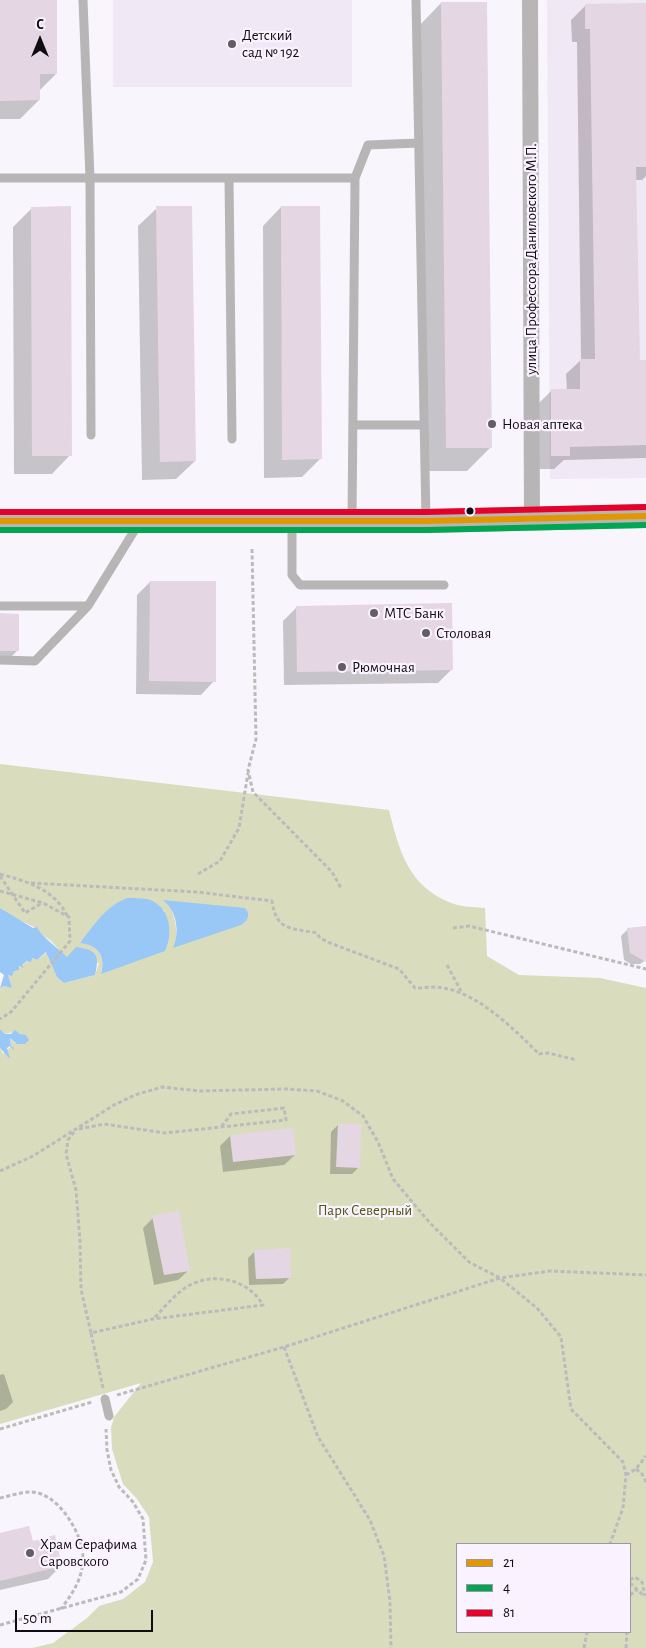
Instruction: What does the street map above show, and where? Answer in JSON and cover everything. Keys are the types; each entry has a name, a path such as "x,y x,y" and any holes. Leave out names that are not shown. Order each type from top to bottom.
{"main road":[{"path":"0,522 352,521 646,516"}],"street":[{"name":"улица Профессора Даниловского М.П.","path":"530,0 532,519"}],"lane":[{"path":"84,0 90,178 91,435"},
{"path":"416,0 426,520"},
{"path":"352,521 355,178 368,145 418,143"},
{"path":"0,178 355,178"},
{"path":"228,178 232,439"},
{"path":"353,425 424,425"},
{"path":"292,521 292,575 300,585 444,585"},
{"path":"0,660 35,661 88,606 140,522"},
{"path":"0,606 88,606"},
{"path":"105,1399 109,1416"}],"path":[{"path":"198,874 220,861 239,828 248,770 256,739 252,549"},
{"path":"248,770 253,792 332,872 341,888"},
{"path":"0,875 31,883 197,892 272,901 276,920 284,927 317,933 324,941 399,969 415,988 444,988 472,999 494,1012 539,1054 548,1053 577,1060"},
{"path":"0,875 25,913 43,903"},
{"path":"0,1019 11,1012 70,942 68,917 62,904 50,893 31,883"},
{"path":"1,892 43,903 68,917"},
{"path":"453,928 469,926 646,969"},
{"path":"446,965 461,991"},
{"path":"0,1171 33,1156 135,1094 162,1087 200,1091 286,1089 317,1091 343,1101 363,1116 378,1142 393,1179 429,1222 469,1262 500,1278 537,1308 561,1337 571,1409 623,1462 626,1475 623,1508 610,1543"},
{"path":"105,1399 81,1289 76,1190 66,1154 68,1140 77,1129 104,1124 165,1133 286,1120 284,1108 231,1114 222,1126"},
{"path":"0,1429 284,1347 500,1278 550,1271 646,1275"},
{"path":"91,1333 153,1319 263,1305 257,1294 240,1282 221,1279 201,1282 182,1290 153,1319"},
{"path":"284,1347 318,1437 370,1520 384,1556 390,1601 391,1648"},
{"path":"0,1624 121,1592 138,1578 146,1560 142,1519 133,1502 119,1487 111,1470 106,1441 109,1416"},
{"path":"626,1475 636,1469 646,1456"},
{"path":"642,1463 642,1474"},
{"path":"636,1469 642,1474 646,1482"},
{"path":"0,1498 32,1492 54,1500 75,1528 83,1560 77,1587 61,1609"},
{"path":"631,1581 635,1577 642,1582 645,1596"},
{"path":"631,1583 645,1596"},
{"path":"631,1594 638,1590"},
{"path":"584,1648 587,1633"},
{"path":"626,1648 627,1633"}],"shaded area":[{"name":"Детский сад № 192","path":"113,0 352,0 352,87 113,87"},
{"path":"547,0 646,0 646,478 550,479"}],"green space":[{"name":"Парк Северный","path":"0,764 389,810 402,853 415,877 436,896 451,903 485,908 487,956 519,975 600,978 646,988 646,1648 32,1648 53,1643 87,1618 99,1606 123,1599 145,1582 153,1562 149,1517 137,1499 123,1484 112,1449 111,1428 114,1417 141,1383 0,1424 0,1048 3,1054 11,1046 10,1037 15,1043 23,1035 14,1032 5,1034 0,1029 0,988 4,986 11,987 8,975 32,958 37,960 47,952 56,974 64,983 95,975 99,963 67,958 38,929 11,916 0,908","holes":["147,899 165,911 101,973 102,961 99,952 91,946 80,942","170,905 248,915 245,922 174,947 176,931"]}],"water":[{"path":"127,898 147,899 161,907 168,920 168,944 165,951 101,974 102,962 99,952 92,946 80,943 107,911"},
{"path":"163,900 245,908 248,917 241,925 173,948 177,929 176,922 171,910"},
{"path":"0,908 33,928 37,927 67,957 76,947 93,952 97,958 95,975 64,983 57,977 46,952 37,960 32,958 31,962 27,961 22,965 24,968 19,966 19,970 14,971 12,976 8,975 12,988 4,986 0,988 4,975 0,972"},
{"path":"0,1029 5,1034 11,1034 15,1030 20,1034 26,1035 29,1040 25,1044 17,1044 10,1038 11,1046 14,1050 10,1046 7,1048 10,1058 0,1048"}],"building":[{"path":"0,0 57,0 57,74 40,74 40,100 0,101"},
{"path":"441,2 487,2 492,448 446,448"},
{"path":"646,3 646,167 636,167 640,360 646,360 646,445 570,447 570,456 551,456 551,389 580,389 580,359 595,359 590,29 585,29 585,4"},
{"path":"71,206 72,456 32,456 31,207"},
{"path":"156,206 192,206 196,461 160,462"},
{"path":"281,206 320,206 322,459 282,460"},
{"path":"150,581 216,581 216,682 149,681"},
{"path":"452,603 453,670 297,672 296,606"},
{"path":"0,613 19,614 19,651 0,651"},
{"path":"646,926 646,962 630,953 627,928"},
{"path":"338,1124 361,1124 360,1168 336,1167"},
{"path":"293,1128 296,1155 233,1162 230,1135"},
{"path":"179,1211 190,1271 164,1275 152,1216"},
{"path":"290,1248 291,1278 256,1279 254,1250"},
{"name":"Храм Серафима Саровского","path":"29,1526 33,1541 55,1535 62,1566 0,1581 0,1533"}],"transit line":[{"name":"81","path":"0,512 426,512 646,507"},
{"name":"21","path":"0,521 426,521 646,516"},
{"name":"4","path":"0,530 426,530 646,525"}],"place":[{"name":"Детский сад № 192","path":"232,44"},
{"name":"Новая аптека","path":"492,424"},
{"name":"МТС Банк","path":"374,613"},
{"name":"Столовая","path":"426,633"},
{"name":"Рюмочная","path":"342,667"},
{"name":"Храм Серафима Саровского","path":"30,1553"}]}
